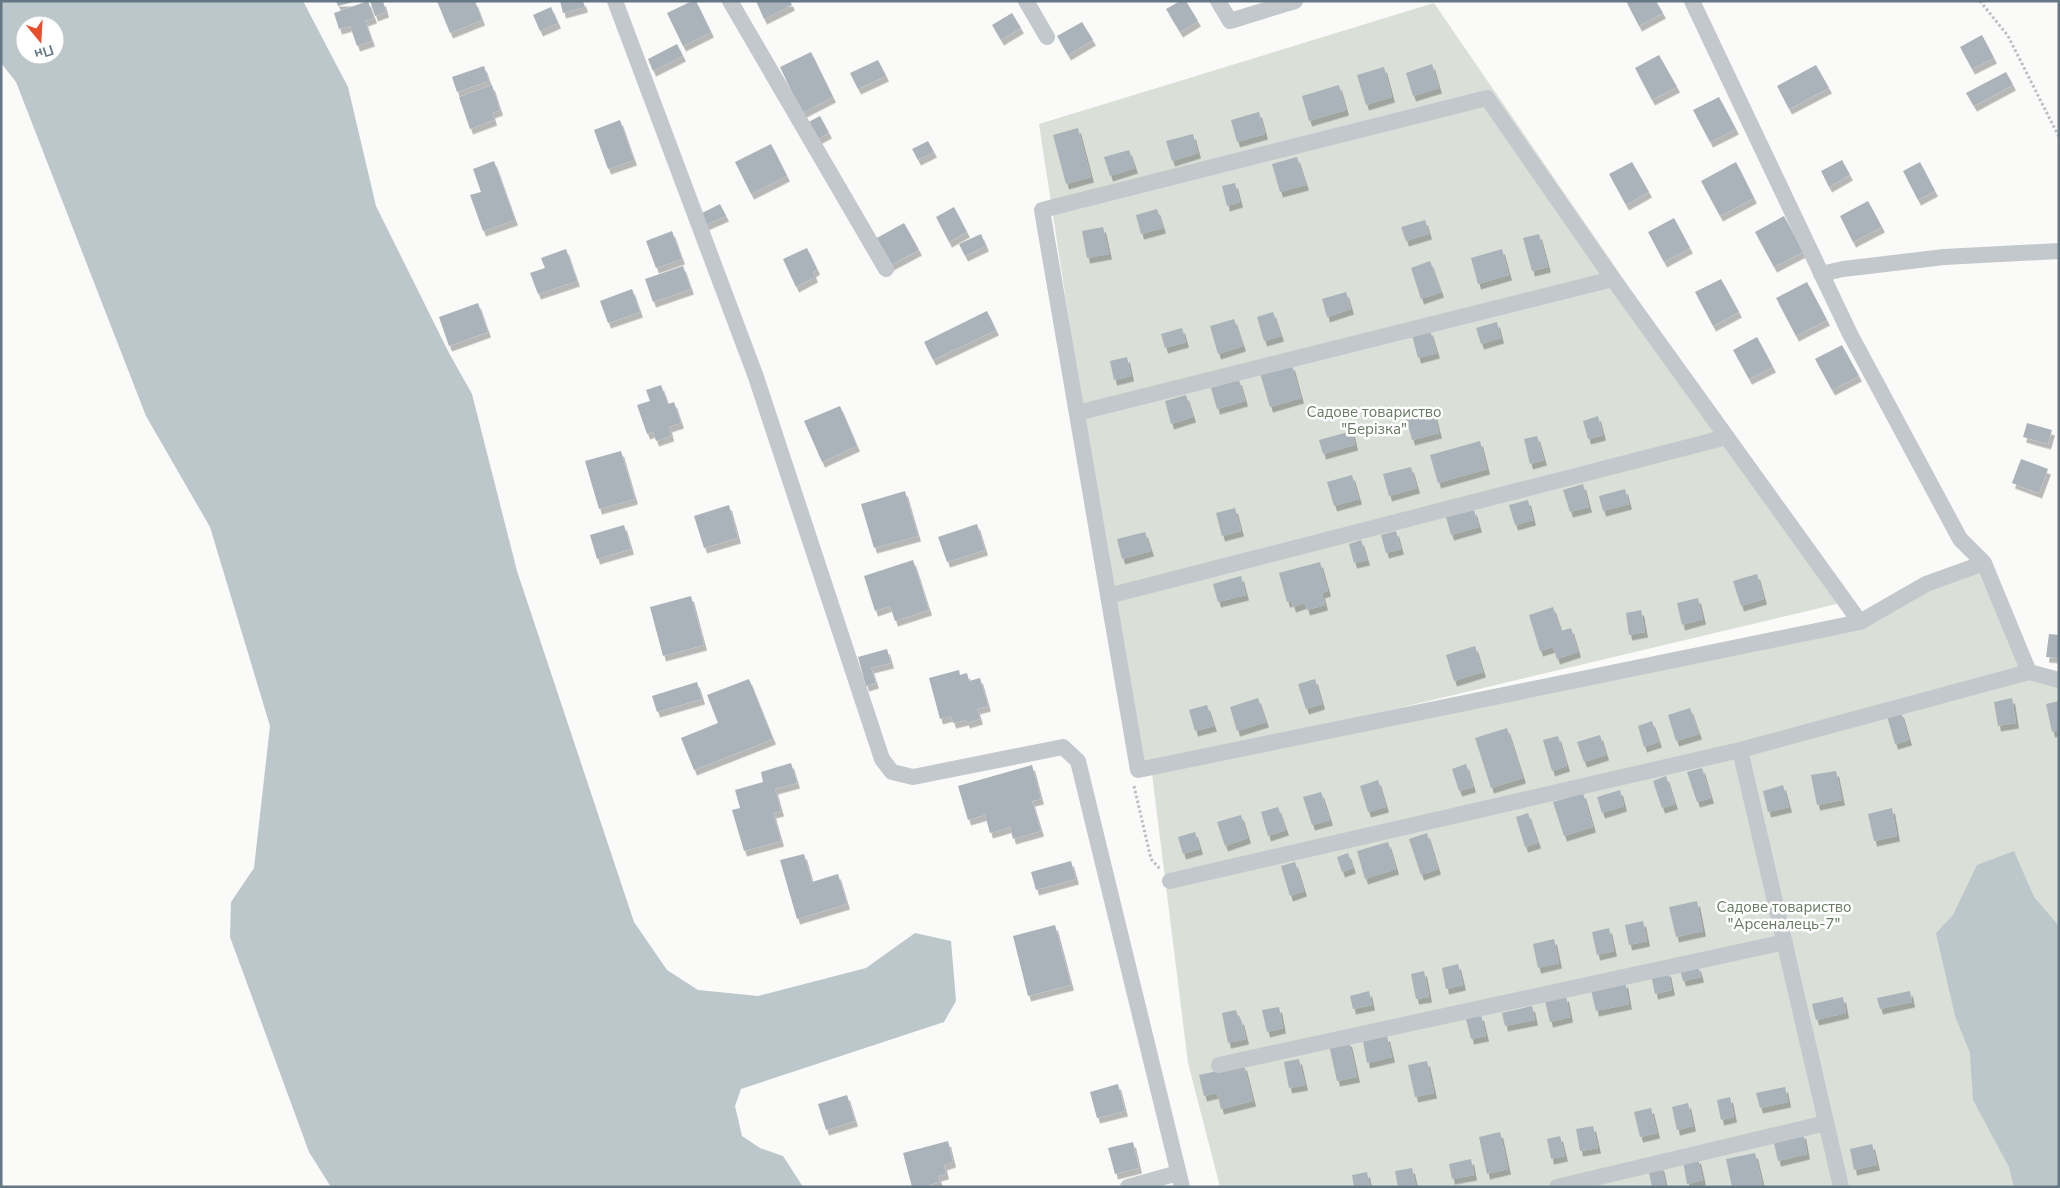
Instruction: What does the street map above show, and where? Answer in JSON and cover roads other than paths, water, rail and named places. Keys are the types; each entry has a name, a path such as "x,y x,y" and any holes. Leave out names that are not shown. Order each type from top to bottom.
{"street":[{"path":"615,1 756,377 882,759 892,772 914,777 1063,747 1078,761 1180,1180 1128,1187"},
{"path":"730,1 886,269"},
{"path":"1026,1 1047,37"},
{"path":"1218,1 1230,21 1294,1"},
{"path":"1692,1 1850,334 1960,539 1984,563 2029,672"},
{"path":"1860,622 1613,279 1487,98 1042,210 1138,770 1860,622 1926,584 1984,563"},
{"path":"1821,274 1843,269 1944,257 2059,251"},
{"path":"1077,413 1613,279"},
{"path":"1108,596 1727,437"},
{"path":"1170,881 1740,750 2029,672 2059,680"},
{"path":"1740,750 1841,1187"},
{"path":"1219,1065 1785,942"},
{"path":"1557,1187 1826,1123"}],"park label":[{"name":"Садове товариство \"Берізка\"","path":"1374,420"},
{"name":"Садове товариство \"Арсеналець-7\"","path":"1784,916"}]}
